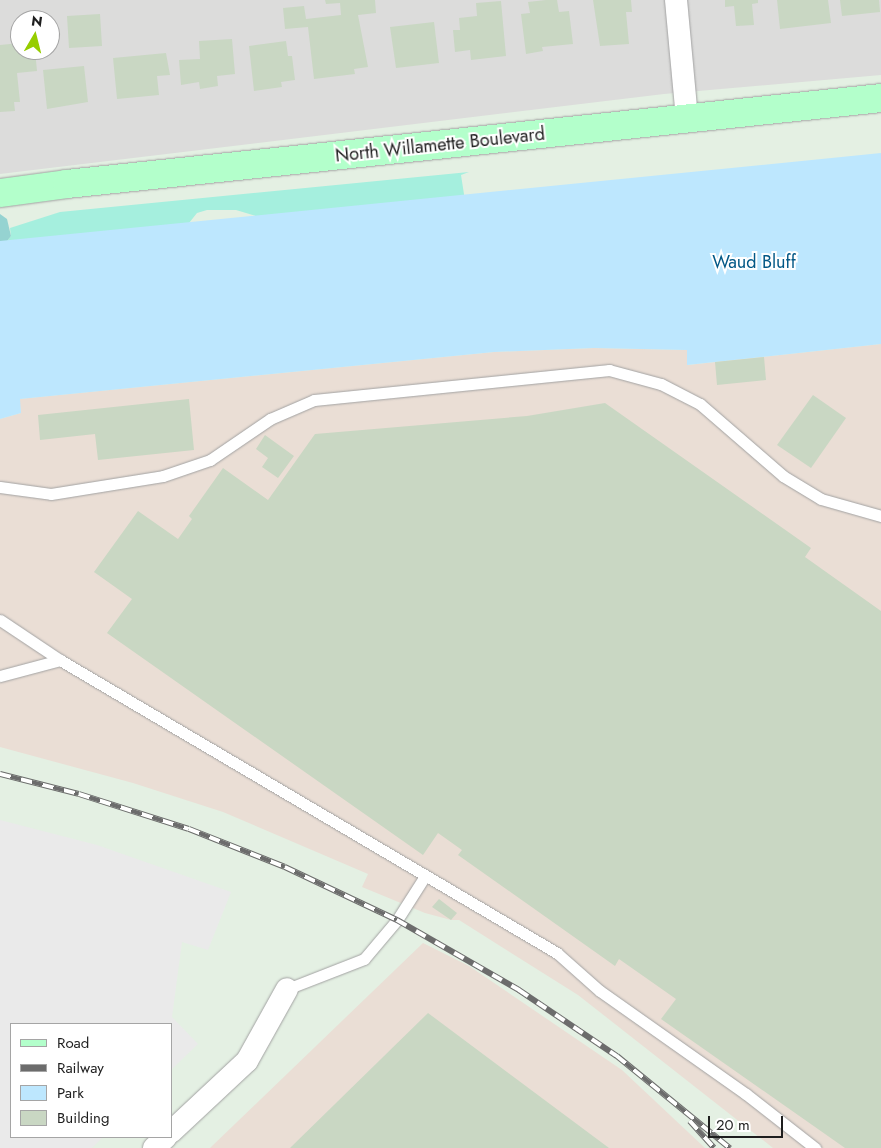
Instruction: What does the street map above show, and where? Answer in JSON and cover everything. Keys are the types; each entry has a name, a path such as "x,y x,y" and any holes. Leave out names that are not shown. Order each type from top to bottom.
{"main road":[{"name":"North Willamette Boulevard","path":"0,193 881,98"}],"street":[{"path":"676,0 687,118"},
{"path":"172,1131 247,1061 288,989"},
{"path":"154,1148 165,1138"}],"lane":[{"path":"0,488 51,494 163,476 210,460 270,419 314,400 609,370 661,384 700,404 783,476 820,499 881,516"},
{"path":"0,620 60,660 557,953 600,992 746,1094 815,1148"},
{"path":"0,676 60,660"},
{"path":"288,989 364,959 397,920 425,876"}],"shaded area":[{"path":"0,0 881,0 881,75 664,94 0,174"},
{"path":"469,172 461,175 466,207 272,221 236,210 207,210 197,213 189,223 0,250 11,236 10,228 60,212"},
{"path":"0,214 7,219 11,236 0,250"},
{"path":"881,344 881,1148 773,1148 578,995 459,920 451,920 425,913 362,887 368,874 223,812 133,783 0,747 0,419 21,413 19,399 494,352 594,348 687,350 688,365"},
{"path":"0,820 97,845 231,892 208,950 182,942 172,1017 198,1044 172,1069 172,1023 10,1023 10,1138 102,1138 92,1148 0,1148"},
{"path":"423,943 469,966 622,1070 705,1148 210,1148"}],"green space":[{"name":"Waud Bluff","path":"881,153 881,344 687,365 687,350 594,348 494,352 20,399 21,413 0,419 0,241"}],"building":[{"path":"325,0 375,0 376,13 358,15 368,67 354,69 355,74 314,79 308,27 285,29 283,8 304,6 306,19 341,15 340,3 326,4"},
{"path":"557,0 559,12 569,11 573,44 542,47 543,51 526,54 521,14 530,13 528,2"},
{"path":"593,0 631,0 632,12 626,12 629,44 600,46"},
{"path":"725,0 758,0 758,3 752,4 754,25 736,26 734,6 725,7"},
{"path":"777,0 828,0 831,23 780,29"},
{"path":"840,0 879,0 880,12 842,16"},
{"path":"501,1 506,56 471,60 470,50 455,52 453,30 460,30 459,18 477,16 476,3"},
{"path":"100,14 102,46 69,48 67,16"},
{"path":"434,22 439,63 396,68 390,27"},
{"path":"232,39 235,74 217,76 218,86 200,89 199,82 181,85 179,60 200,59 199,41"},
{"path":"286,41 288,56 292,56 295,80 281,82 282,87 254,91 249,46"},
{"path":"10,44 10,60 36,60 37,71 17,73 20,102 14,102 15,111 0,112 0,45"},
{"path":"166,53 170,75 157,76 159,95 117,99 113,58"},
{"path":"84,66 88,102 47,109 43,70"},
{"path":"764,357 766,380 717,385 715,362"},
{"path":"813,395 846,418 811,468 777,445"},
{"path":"189,399 194,450 98,460 95,434 40,440 38,415"},
{"path":"605,403 811,548 805,557 881,611 881,1148 845,1148 661,1019 676,999 619,959 615,966 458,855 462,850 438,833 423,855 107,633 132,599 94,572 138,511 178,539 192,519 189,516 223,468 268,500 315,434 527,416"},
{"path":"265,435 294,456 278,478 262,467 268,458 256,449"},
{"path":"439,899 457,913 451,920 432,907"},
{"path":"428,1013 609,1148 290,1148"}],"railway":[{"path":"0,774 79,794 189,829 285,867 397,920 519,990 617,1056 730,1148"},
{"path":"690,1121 714,1148"}]}
